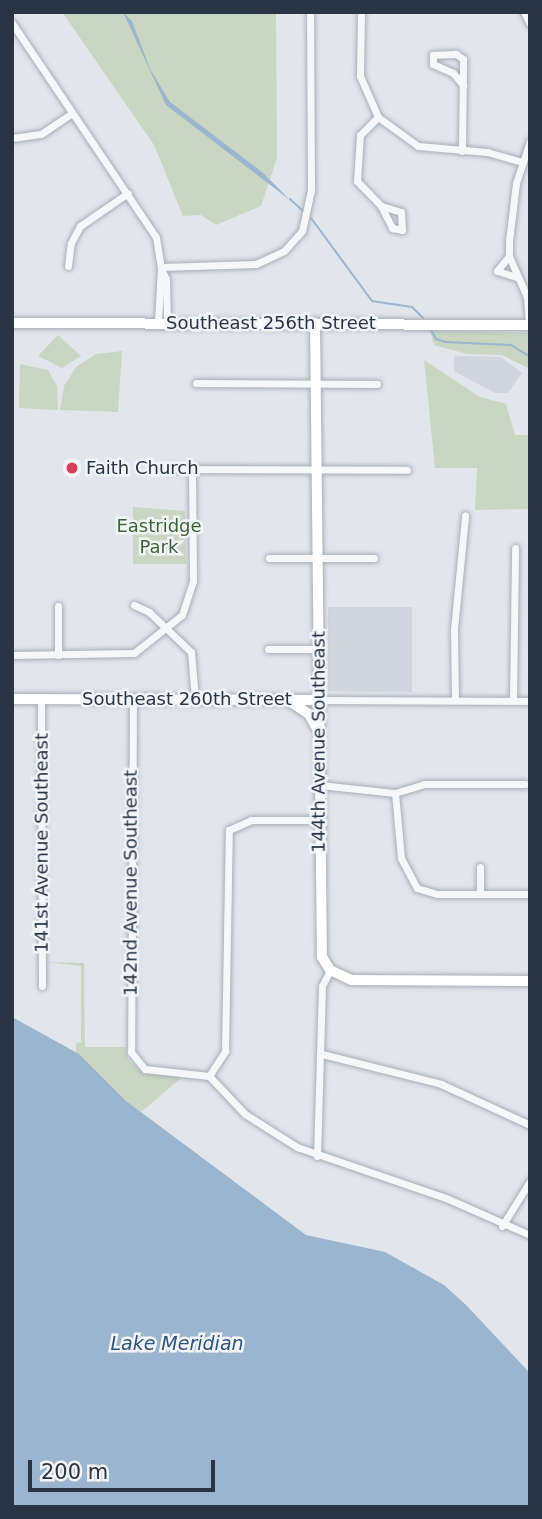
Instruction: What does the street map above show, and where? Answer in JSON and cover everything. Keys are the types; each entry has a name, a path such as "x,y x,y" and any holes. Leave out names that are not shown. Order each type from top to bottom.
{"street":[{"path":"161,267 241,265 272,258 302,231 311,190 310,12"},
{"path":"361,12 360,76 378,117 418,146 487,152 522,162"},
{"path":"524,12 530,24"},
{"path":"12,23 156,237 166,279 163,323"},
{"path":"462,151 463,85 462,57 433,55 433,64 453,73 463,85"},
{"path":"12,138 41,134 71,114"},
{"path":"378,117 360,135 356,171 360,188 380,206"},
{"path":"529,326 527,297 509,256 512,203 530,141"},
{"path":"68,267 71,243 80,226 128,193"},
{"path":"509,256 498,271 517,277"},
{"name":"Southeast 256th Street","path":"12,323 529,326"},
{"name":"144th Avenue Southeast","path":"315,323 320,700 319,946 330,970"},
{"path":"196,383 377,384"},
{"path":"168,469 407,470"},
{"path":"12,655 134,653 167,628 185,610 192,591 192,469"},
{"path":"455,699 454,629 465,516"},
{"path":"513,701 515,548"},
{"path":"269,558 374,558"},
{"path":"134,605 167,628 194,659 195,699"},
{"path":"58,606 58,655"},
{"path":"268,649 319,649"},
{"name":"Southeast 260th Street","path":"12,699 530,701"},
{"name":"141st Avenue Southeast","path":"41,699 42,986"},
{"name":"142nd Avenue Southeast","path":"132,699 130,1046 138,1065 149,1070 209,1076"},
{"path":"282,700 305,710 320,738"},
{"path":"320,785 395,793 424,785 525,784"},
{"path":"395,793 401,858 411,882 437,894 530,894"},
{"path":"319,820 251,820 233,825 226,839 225,1051 209,1076 245,1114 279,1138 317,1156 446,1198 502,1226 530,1235"},
{"path":"480,867 480,894"},
{"path":"317,1156 322,986 330,970 351,980 368,981 530,981"},
{"path":"322,1054 441,1084 530,1125"},
{"path":"502,1226 530,1181"}],"shaded area":[{"path":"454,356 501,357 522,373 508,393 495,393 454,371"},
{"path":"328,607 412,607 412,692 328,691"}],"green space":[{"path":"62,12 276,12 277,158 261,206 216,225 201,215 183,216 154,145"},
{"path":"430,331 530,333 530,369 502,355 467,354 434,345"},
{"path":"58,335 81,356 62,368 38,356"},
{"path":"122,351 118,412 60,410 64,386 76,367 96,354"},
{"path":"424,360 480,397 506,404 515,435 530,435 530,509 475,510 477,468 435,468"},
{"path":"20,364 48,370 57,386 58,410 19,408"},
{"name":"Eastridge Park","path":"133,507 185,511 186,564 133,564"},
{"path":"45,962 84,963 85,1047 125,1047 128,1060 141,1071 180,1074 180,1079 141,1112 126,1101 76,1052 76,1043 81,1042 81,966"}],"water":[{"path":"123,12 132,21 150,69 170,102 262,172 290,200 166,105"},
{"name":"Lake Meridian","path":"12,1017 79,1054 126,1101 306,1235 385,1252 444,1285 466,1305 530,1373 530,1507 12,1507"}],"waterway":[{"path":"290,199 303,211"},
{"path":"311,218 372,301 412,307 423,318"},
{"path":"431,330 436,339 445,342 511,345 530,357"}],"place":[{"name":"Faith Church","path":"72,468"}]}
